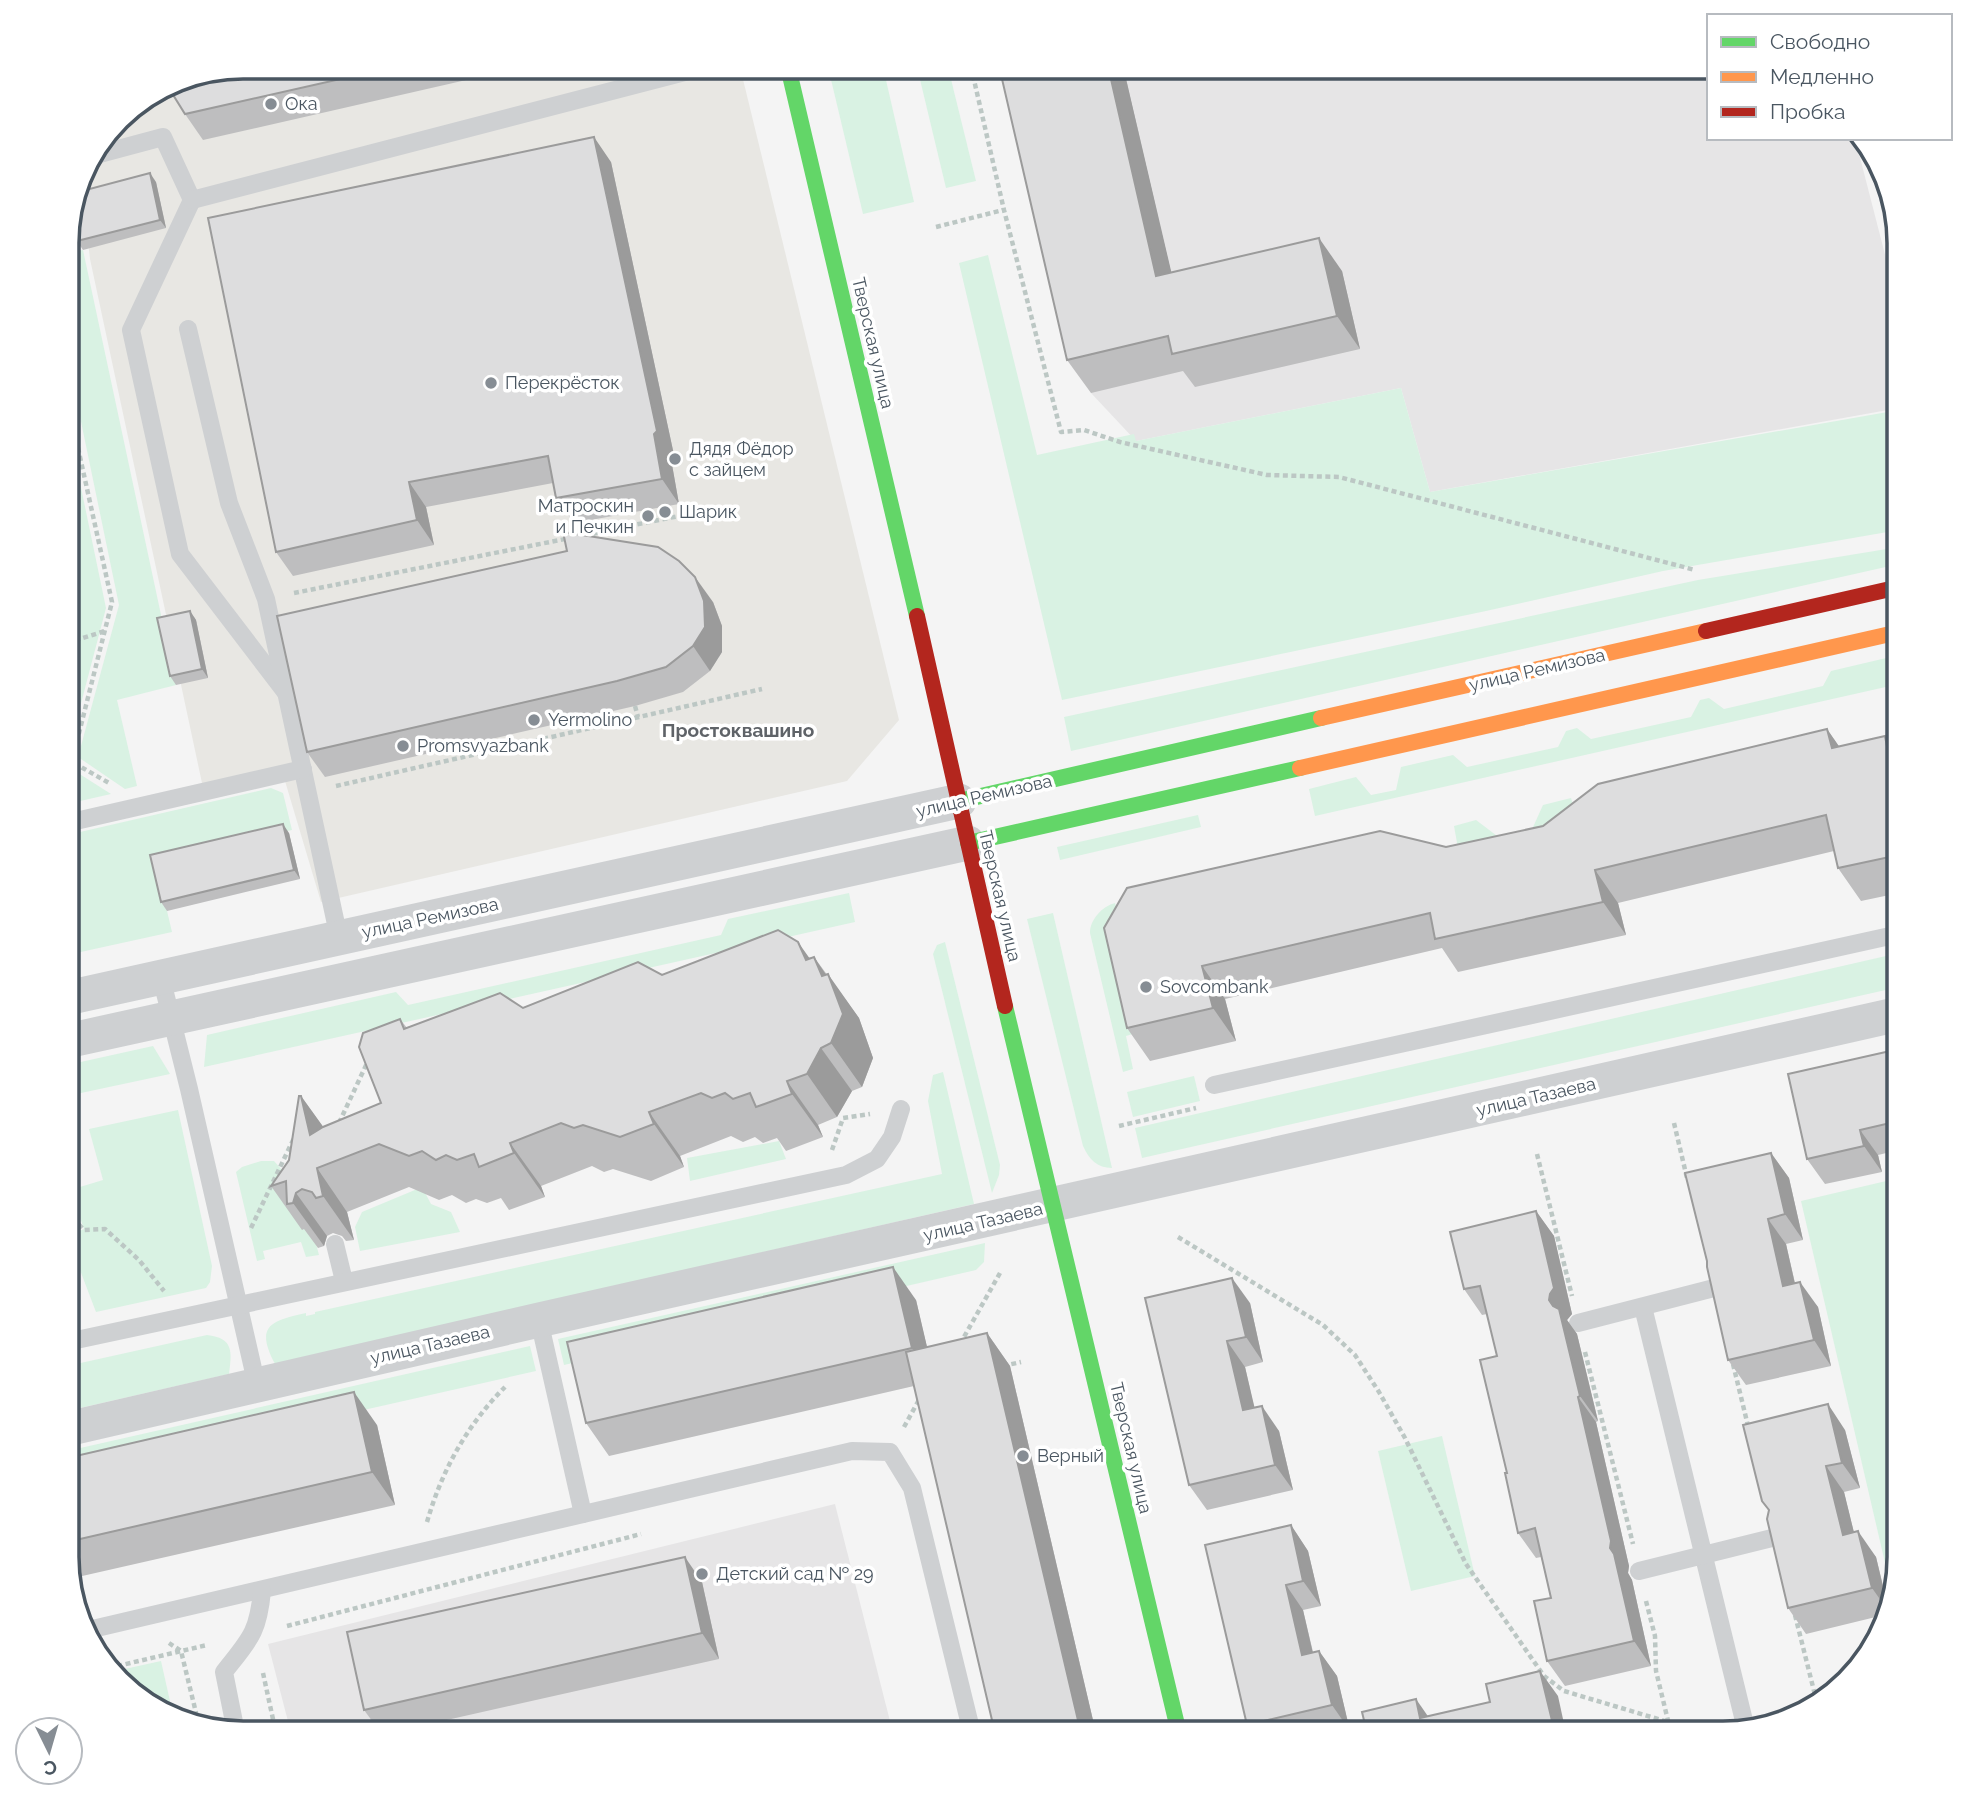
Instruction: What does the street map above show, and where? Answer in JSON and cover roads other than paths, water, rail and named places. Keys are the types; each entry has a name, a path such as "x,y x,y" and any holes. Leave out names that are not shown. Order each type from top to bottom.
{"main road":[{"name":"Тверская улица","path":"791,79 1053,1206 1176,1721"},
{"name":"улица Ремизова","path":"959,801 1887,590"},
{"path":"968,843 1887,635"}],"street":[{"name":"улица Ремизова","path":"79,995 959,801"},
{"path":"79,1038 968,843"},
{"name":"улица Тазаева","path":"79,1426 1887,1017"}],"lane":[{"path":"192,200 654,79"},
{"path":"106,152 163,137 192,200 131,330 180,554 287,694"},
{"path":"188,329 229,503 266,599 339,938"},
{"path":"79,819 303,769"},
{"path":"1214,1085 1887,937"},
{"path":"162,977 257,1386"},
{"path":"79,1339 846,1175 877,1159 892,1137 901,1109"},
{"path":"335,1244 344,1281"},
{"path":"1578,1323 1714,1288"},
{"path":"1643,1307 1744,1720"},
{"path":"539,1320 583,1514"},
{"path":"95,1628 852,1451 890,1452 912,1488 969,1721"},
{"path":"1639,1571 1776,1537"},
{"path":"234,1721 224,1672 254,1634 262,1591"}],"place":[{"name":"Ока","path":"271,104"},
{"name":"Перекрёсток","path":"491,383"},
{"name":"Дядя Фёдор с зайцем","path":"675,459"},
{"name":"Шарик","path":"665,512"},
{"name":"Матроскин и Печкин","path":"648,516"},
{"name":"Yermolino","path":"534,720"},
{"name":"Promsvyazbank","path":"403,746"},
{"name":"Sovcombank","path":"1146,987"},
{"name":"Верный","path":"1023,1456"},
{"name":"Детский сад № 29","path":"702,1574"}],"district":[{"name":"Простоквашино","path":"738,730"}]}
